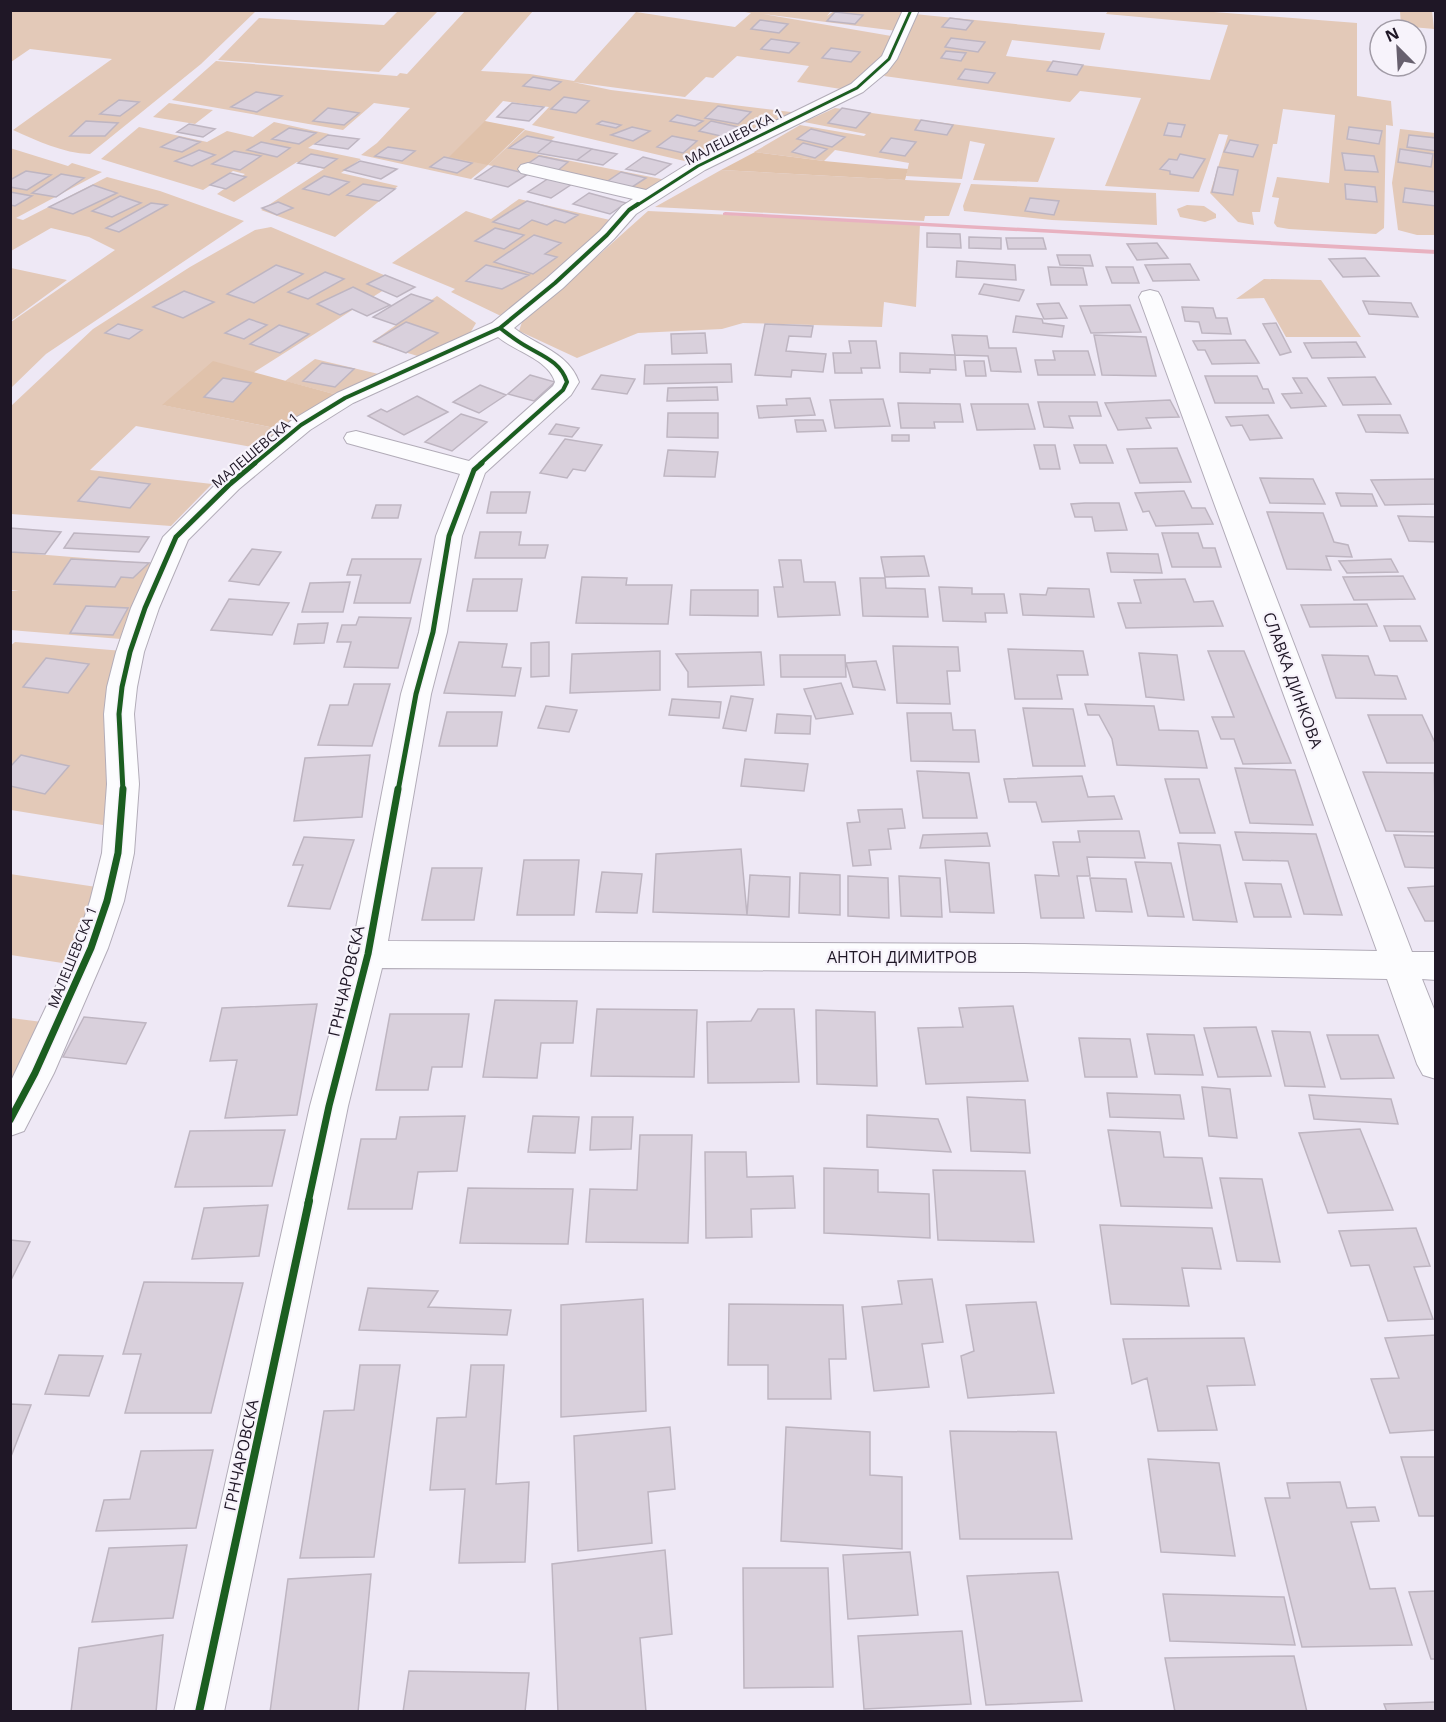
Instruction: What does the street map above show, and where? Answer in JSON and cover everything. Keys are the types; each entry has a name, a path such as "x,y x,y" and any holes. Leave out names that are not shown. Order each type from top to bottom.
{"street":[{"name":"МАЛЕШЕВСКА 1","path":"10,1120 35,1073 92,948 107,901 118,854 122,795 119,714 122,687 130,652 145,608 176,537 230,484 301,425 345,398 500,328 564,275 607,235 629,210 698,166 857,88 891,56 911,10"},
{"path":"528,169 649,197"},
{"name":"СЛАВКА ДИНКОВА","path":"1150,297 1436,1064"},
{"name":"ГРНЧАРОВСКА","path":"199,1712 329,1106 368,954 416,694 433,632 449,536 474,470 556,397 567,382 564,372 548,356 521,344 500,328"},
{"path":"356,438 474,470"},
{"name":"АНТОН ДИМИТРОВ","path":"368,954 1012,958 1436,966"}],"shaded area":[{"path":"10,11 256,11 201,64 90,154 60,149 13,130 112,59 30,49 11,62"},
{"path":"398,11 438,11 379,72 218,60 259,18 384,25"},
{"path":"465,11 533,11 481,71 530,74 574,81 636,12 735,27 751,13 739,11 831,11 827,16 834,11 907,11 897,31 763,14 897,37 870,74 847,90 797,82 809,66 737,56 713,78 706,77 685,97 573,82 611,90 799,113 697,164 532,125 549,107 503,101 485,121 488,165 471,179 361,155 377,143 410,108 374,103 343,130 172,100 216,61 397,76 400,73 407,74"},
{"path":"1108,11 1201,11 1357,23 1357,96 1391,101 1393,126 1386,125 1384,228 1376,234 1289,229 1277,227 1274,223 1279,198 1272,197 1277,177 1329,183 1335,115 1283,109 1277,144 1273,144 1260,212 1252,212 1254,225 1238,222 1210,193 1228,135 1219,134 1199,192 1105,186 1141,98 1080,91 1070,102 884,76 899,57 914,14 1105,33 1100,50 1012,40 1006,56 1210,80 1228,25 1106,14"},
{"path":"1400,11 1432,11 1434,29 1428,28 1428,18 1400,18"},
{"path":"169,103 213,110 195,124 153,117"},
{"path":"835,108 1055,138 1038,182 973,180 985,144 970,141 962,179 906,176 909,163 835,150 824,161 754,152 800,125 864,136 866,134 804,122"},
{"path":"485,121 525,129 488,165 449,157"},
{"path":"274,122 329,134 308,148 361,159 341,173 398,186 335,237 261,210 324,169 297,162 234,202 217,194 245,174 233,171 203,190 101,159 139,127 207,142 227,131 253,137"},
{"path":"1400,129 1435,133 1435,235 1417,235 1398,230 1392,183"},
{"path":"525,130 555,137 536,154 666,180 643,194 577,184 488,165"},
{"path":"10,148 68,166 72,163 102,172 16,218 23,220 107,177 160,191 244,221 46,354 11,388 11,322 115,250 89,237 51,228 11,251"},
{"path":"755,152 908,169 905,180 721,170"},
{"path":"721,170 961,183 949,216 925,216 924,221 655,207"},
{"path":"971,184 1156,193 1157,225 1052,220 964,211 963,206"},
{"path":"519,199 610,220 586,248 503,317 451,292 455,289 392,263 466,211 491,219"},
{"path":"1187,205 1204,206 1216,214 1216,218 1205,222 1180,217 1177,209"},
{"path":"648,211 920,224 916,307 884,302 882,327 743,323 722,329 638,333 577,358 519,331 523,319 564,286"},
{"path":"271,227 398,281 253,373 163,405 289,431 258,448 136,426 90,470 212,484 171,526 11,514 11,406 93,329 190,267 255,230"},
{"path":"11,268 67,280 11,321"},
{"path":"1264,279 1321,280 1361,337 1286,337 1264,298 1236,299"},
{"path":"437,296 476,323 469,335 424,358 372,342"},
{"path":"315,359 387,376 345,397 285,381"},
{"path":"213,361 345,397 289,431 162,405"},
{"path":"10,552 159,564 121,639 11,630 11,591 19,591 11,590"},
{"path":"15,642 123,651 115,827 11,810 10,646"},
{"path":"10,874 103,888 75,965 11,955"},
{"path":"11,1018 50,1023 11,1105"}],"building":[{"path":"835,12 863,15 855,24 827,21"},
{"path":"950,18 973,21 966,30 942,27"},
{"path":"760,20 788,24 779,33 751,29"},
{"path":"951,38 985,42 978,52 945,47"},
{"path":"771,39 799,43 789,53 761,49"},
{"path":"831,48 860,52 851,62 822,58"},
{"path":"946,51 966,53 961,61 941,58"},
{"path":"1053,61 1083,65 1077,75 1047,71"},
{"path":"965,69 995,73 988,83 958,79"},
{"path":"533,77 561,82 550,90 523,86"},
{"path":"256,92 282,96 257,112 231,107"},
{"path":"564,97 589,101 576,113 551,109"},
{"path":"119,100 139,102 120,116 100,114"},
{"path":"512,103 544,107 529,121 497,117"},
{"path":"718,106 751,112 738,124 705,118"},
{"path":"328,108 359,113 344,125 313,121"},
{"path":"842,108 870,113 856,128 828,123"},
{"path":"677,115 703,121 695,126 670,121"},
{"path":"921,120 953,125 947,135 915,130"},
{"path":"86,121 118,123 105,136 70,136"},
{"path":"602,121 621,125 616,128 597,124"},
{"path":"711,121 738,127 725,137 699,131"},
{"path":"1168,123 1185,125 1181,137 1164,135"},
{"path":"189,124 215,129 203,137 177,132"},
{"path":"632,127 650,131 633,141 611,135"},
{"path":"1349,127 1382,131 1379,144 1347,139"},
{"path":"289,128 316,133 299,144 272,139"},
{"path":"811,129 845,137 832,147 797,139"},
{"path":"328,135 359,139 348,149 315,144"},
{"path":"1409,135 1436,138 1436,151 1407,147"},
{"path":"527,136 552,141 537,153 509,148"},
{"path":"672,136 697,141 683,153 657,147"},
{"path":"179,137 200,142 182,152 161,147"},
{"path":"891,138 916,142 905,156 880,152"},
{"path":"1230,140 1258,145 1253,157 1224,152"},
{"path":"552,141 592,149 577,160 537,153"},
{"path":"261,142 290,148 277,157 247,150"},
{"path":"803,143 827,149 815,158 792,152"},
{"path":"388,147 415,151 402,161 375,156"},
{"path":"592,149 617,154 603,165 577,160"},
{"path":"1400,149 1433,154 1431,167 1398,162"},
{"path":"199,150 215,155 192,166 175,161"},
{"path":"234,151 261,156 240,170 212,164"},
{"path":"1342,153 1374,156 1378,172 1345,170"},
{"path":"311,154 337,159 324,168 298,163"},
{"path":"1180,154 1205,159 1193,178 1170,174 1170,171 1160,169 1169,159 1177,160"},
{"path":"539,156 568,162 556,172 526,165"},
{"path":"444,157 472,163 457,173 430,167"},
{"path":"643,157 671,164 655,175 626,169"},
{"path":"360,161 397,169 381,179 344,170"},
{"path":"494,166 528,174 508,187 475,179"},
{"path":"1218,167 1238,170 1233,195 1212,192"},
{"path":"26,171 51,175 27,190 10,187 10,180"},
{"path":"621,172 646,178 629,189 605,183"},
{"path":"230,173 246,177 226,189 210,185"},
{"path":"61,174 84,178 56,197 32,193"},
{"path":"324,176 349,182 329,195 303,189"},
{"path":"549,178 572,184 551,198 528,192"},
{"path":"363,184 395,189 379,201 347,195"},
{"path":"1345,184 1375,187 1377,202 1346,199"},
{"path":"93,185 117,193 73,214 49,207"},
{"path":"1405,188 1436,192 1436,206 1403,202"},
{"path":"10,192 32,196 15,206 10,205"},
{"path":"589,193 626,203 610,214 573,204"},
{"path":"120,196 141,203 112,217 92,211"},
{"path":"1030,198 1059,201 1054,215 1025,211"},
{"path":"527,201 578,215 565,223 555,220 547,225 532,220 519,229 493,222"},
{"path":"278,202 293,208 277,215 262,208"},
{"path":"151,203 167,205 119,232 106,228"},
{"path":"495,228 524,235 504,249 475,241"},
{"path":"927,233 960,234 961,248 927,247"},
{"path":"534,235 561,243 545,254 557,257 533,274 494,262"},
{"path":"969,237 1001,238 1001,249 969,248"},
{"path":"1006,238 1043,238 1046,249 1008,249"},
{"path":"1157,243 1168,258 1137,260 1127,244"},
{"path":"1057,255 1090,255 1093,266 1060,265"},
{"path":"1365,258 1379,276 1343,277 1329,259"},
{"path":"957,261 1015,265 1016,280 956,277"},
{"path":"1190,264 1199,280 1153,281 1145,265"},
{"path":"276,265 303,274 254,303 227,294"},
{"path":"486,265 529,275 502,289 466,281"},
{"path":"1048,267 1083,268 1087,285 1051,285"},
{"path":"1106,267 1133,267 1139,283 1112,283"},
{"path":"325,272 344,279 308,299 288,292"},
{"path":"385,275 415,287 397,297 367,284"},
{"path":"984,284 1024,290 1019,301 979,294"},
{"path":"353,287 390,305 367,316 352,309 340,315 317,304"},
{"path":"184,291 214,302 183,318 153,307"},
{"path":"411,294 433,301 396,325 373,317"},
{"path":"1363,301 1411,303 1418,317 1369,314"},
{"path":"1059,303 1067,318 1044,319 1037,304"},
{"path":"1130,305 1141,332 1091,333 1080,306"},
{"path":"1182,307 1213,308 1216,318 1227,318 1231,334 1202,333 1199,322 1185,321"},
{"path":"1016,316 1042,319 1043,323 1064,326 1062,337 1013,332"},
{"path":"249,319 267,325 244,339 225,333"},
{"path":"406,322 438,333 406,353 374,341"},
{"path":"1276,323 1291,352 1280,355 1263,324"},
{"path":"118,324 142,330 129,339 105,333"},
{"path":"765,324 813,326 811,337 789,336 786,351 826,354 823,372 792,370 791,377 755,375"},
{"path":"279,325 309,334 280,353 250,344"},
{"path":"705,333 707,353 672,354 671,334"},
{"path":"952,335 987,336 989,348 1016,348 1021,372 991,371 988,356 955,355"},
{"path":"1094,335 1146,337 1156,376 1102,375"},
{"path":"1245,340 1259,363 1212,364 1205,350 1198,350 1193,341"},
{"path":"849,341 876,341 880,368 861,368 862,373 835,373 833,353 851,353"},
{"path":"1356,342 1365,357 1312,358 1304,343"},
{"path":"1053,351 1088,351 1095,375 1038,375 1035,360 1055,360"},
{"path":"900,353 955,355 956,370 930,369 930,373 900,372"},
{"path":"964,361 984,361 986,376 966,376"},
{"path":"322,363 354,369 335,387 303,381"},
{"path":"731,364 732,382 644,384 645,365"},
{"path":"530,375 555,382 534,401 508,394"},
{"path":"601,375 635,379 627,394 592,389"},
{"path":"1205,376 1257,376 1263,389 1268,389 1274,403 1215,403"},
{"path":"1375,377 1391,404 1343,405 1328,378"},
{"path":"223,378 251,383 233,402 204,397"},
{"path":"1293,378 1307,378 1326,406 1291,408 1282,394 1302,393"},
{"path":"480,385 506,395 479,413 453,402"},
{"path":"717,387 718,400 667,401 668,388"},
{"path":"417,396 448,412 404,435 368,416 381,409 387,412"},
{"path":"810,398 815,415 759,418 757,406 787,405 786,399"},
{"path":"883,399 890,426 835,428 830,400"},
{"path":"1170,400 1179,417 1146,418 1151,428 1118,430 1105,403"},
{"path":"1038,402 1097,402 1101,416 1069,416 1073,428 1044,427"},
{"path":"898,403 960,404 963,422 934,422 935,428 901,428"},
{"path":"971,404 1028,404 1035,429 977,430"},
{"path":"668,413 718,413 718,438 667,437"},
{"path":"461,414 487,422 452,451 425,442"},
{"path":"1268,415 1282,438 1250,440 1242,425 1231,426 1226,417"},
{"path":"1358,415 1400,415 1408,433 1366,432"},
{"path":"795,420 823,420 826,431 797,432"},
{"path":"556,424 579,428 572,437 549,434"},
{"path":"892,435 909,435 909,441 892,441"},
{"path":"565,439 602,445 585,471 573,469 567,478 540,473"},
{"path":"1034,445 1055,445 1060,469 1040,469"},
{"path":"1074,445 1106,445 1113,463 1080,463"},
{"path":"1177,448 1191,482 1140,483 1127,449"},
{"path":"668,450 718,452 715,477 664,476"},
{"path":"99,477 150,484 130,508 78,501"},
{"path":"1260,478 1313,479 1325,504 1270,503"},
{"path":"1436,479 1436,504 1385,505 1371,480"},
{"path":"1184,491 1192,508 1205,508 1213,524 1156,526 1149,511 1143,512 1135,493"},
{"path":"491,492 530,492 526,513 487,513"},
{"path":"1336,493 1372,494 1377,506 1341,506"},
{"path":"1119,503 1127,530 1095,531 1092,517 1075,517 1071,504"},
{"path":"376,505 401,505 398,518 372,518"},
{"path":"1267,512 1323,513 1334,542 1348,545 1352,557 1326,556 1331,570 1287,569"},
{"path":"1398,516 1436,517 1436,542 1409,541"},
{"path":"10,528 61,532 45,554 10,552"},
{"path":"480,532 521,532 519,545 548,545 545,558 475,558"},
{"path":"74,533 149,537 139,552 64,548"},
{"path":"1162,533 1198,533 1203,548 1215,548 1221,567 1172,567"},
{"path":"252,549 281,552 259,585 229,581"},
{"path":"1107,553 1158,554 1162,573 1111,572"},
{"path":"924,556 929,576 885,577 881,557"},
{"path":"71,559 149,563 133,578 121,577 115,587 54,584"},
{"path":"352,559 421,559 410,603 354,603 361,575 347,575"},
{"path":"1391,559 1398,572 1347,573 1339,561"},
{"path":"779,560 801,560 804,582 835,582 840,615 778,617 774,587 783,587"},
{"path":"1403,576 1415,599 1354,600 1343,577"},
{"path":"582,577 627,578 626,585 672,585 668,624 576,623"},
{"path":"860,578 885,578 886,588 925,589 928,617 863,616"},
{"path":"473,579 522,579 517,611 467,611"},
{"path":"1185,579 1194,602 1213,601 1223,626 1126,628 1118,603 1141,603 1134,580"},
{"path":"350,582 343,612 302,612 310,583"},
{"path":"939,587 972,588 972,594 1004,594 1007,613 985,613 986,622 943,621"},
{"path":"1048,588 1089,589 1094,617 1023,615 1020,594 1046,595"},
{"path":"691,590 758,590 758,616 690,615"},
{"path":"229,599 289,603 272,635 211,630"},
{"path":"1367,604 1377,626 1310,627 1301,605"},
{"path":"86,606 128,608 113,635 70,633"},
{"path":"359,617 411,618 398,668 344,667 351,642 337,642 342,625 356,625"},
{"path":"328,623 324,643 294,644 298,624"},
{"path":"1384,626 1420,626 1427,641 1390,641"},
{"path":"459,642 507,644 502,667 521,668 515,696 444,693"},
{"path":"549,642 549,676 531,677 531,643"},
{"path":"893,646 958,647 960,671 947,671 950,704 897,703"},
{"path":"1008,649 1083,651 1088,675 1057,675 1062,699 1015,699"},
{"path":"660,651 660,690 570,693 572,654"},
{"path":"1208,651 1244,651 1291,763 1243,764 1234,739 1221,739 1212,717 1234,717"},
{"path":"761,652 764,685 688,687 688,672 676,654"},
{"path":"1139,653 1177,655 1184,700 1146,697"},
{"path":"780,655 845,655 846,677 781,677"},
{"path":"1322,655 1368,656 1375,675 1397,676 1406,699 1336,698"},
{"path":"46,658 89,664 68,693 23,687"},
{"path":"876,661 885,690 853,687 846,663"},
{"path":"841,683 853,714 816,719 804,689"},
{"path":"354,684 390,684 372,746 318,745 330,705 348,705"},
{"path":"731,696 753,699 746,731 723,728"},
{"path":"672,699 721,702 719,718 669,715"},
{"path":"1085,704 1154,706 1159,730 1198,731 1207,768 1117,765 1112,739 1099,715 1088,715"},
{"path":"546,706 577,710 569,732 538,728"},
{"path":"1023,708 1073,709 1085,766 1033,766"},
{"path":"447,712 502,712 497,746 439,746"},
{"path":"907,713 951,713 953,730 975,730 979,762 911,761"},
{"path":"777,714 811,716 810,734 775,733"},
{"path":"1368,715 1422,715 1436,745 1436,763 1387,763"},
{"path":"21,755 69,766 45,794 10,786 10,767"},
{"path":"370,755 362,817 294,821 305,758"},
{"path":"745,759 808,764 804,791 741,786"},
{"path":"1235,768 1295,770 1313,825 1250,823"},
{"path":"917,771 969,773 977,818 923,818"},
{"path":"1363,772 1434,773 1436,832 1386,831"},
{"path":"1082,776 1088,797 1114,796 1122,819 1042,822 1036,802 1009,802 1004,779"},
{"path":"1165,779 1199,779 1215,833 1180,833"},
{"path":"902,809 905,828 888,829 891,849 869,850 871,865 853,866 847,823 860,822 858,810"},
{"path":"1078,831 1139,831 1145,858 1087,857 1090,876 1077,876 1084,918 1041,918 1035,875 1059,876 1053,842 1080,842"},
{"path":"1235,832 1316,834 1342,915 1304,914 1288,861 1243,860"},
{"path":"987,833 990,846 920,848 923,835"},
{"path":"1394,835 1436,836 1436,868 1405,867"},
{"path":"304,837 354,840 330,909 288,906 303,865 293,865"},
{"path":"1178,843 1220,845 1237,922 1193,920"},
{"path":"741,849 747,915 653,912 656,854"},
{"path":"524,860 579,860 574,915 517,915"},
{"path":"945,860 989,863 994,913 950,912"},
{"path":"1135,862 1171,863 1184,917 1148,916"},
{"path":"432,868 482,868 474,920 422,920"},
{"path":"602,872 642,874 637,913 596,912"},
{"path":"800,873 840,875 840,915 799,913"},
{"path":"750,875 790,877 789,917 747,915"},
{"path":"848,876 888,878 889,918 848,916"},
{"path":"899,876 940,878 942,917 901,916"},
{"path":"1090,878 1126,879 1132,912 1096,911"},
{"path":"1245,883 1281,884 1291,917 1254,917"},
{"path":"1436,886 1436,921 1425,921 1408,888"},
{"path":"495,1000 577,1001 573,1043 541,1043 537,1078 483,1077"},
{"path":"317,1004 297,1115 225,1118 237,1060 210,1061 222,1008"},
{"path":"1013,1006 1028,1081 926,1084 918,1028 963,1027 959,1008"},
{"path":"597,1009 697,1010 694,1077 591,1076"},
{"path":"758,1009 794,1009 799,1082 708,1083 707,1022 751,1021"},
{"path":"816,1010 875,1012 877,1086 817,1084"},
{"path":"390,1014 469,1014 462,1067 432,1067 428,1090 376,1090"},
{"path":"84,1017 146,1023 126,1064 63,1057"},
{"path":"1256,1027 1271,1076 1218,1077 1204,1028"},
{"path":"1272,1031 1310,1032 1325,1087 1285,1086"},
{"path":"1147,1034 1194,1035 1203,1075 1155,1074"},
{"path":"1327,1035 1378,1035 1394,1078 1341,1079"},
{"path":"1079,1038 1130,1039 1137,1077 1085,1077"},
{"path":"1202,1087 1230,1089 1237,1138 1209,1136"},
{"path":"1107,1093 1180,1095 1184,1119 1110,1117"},
{"path":"1309,1095 1391,1099 1398,1124 1314,1119"},
{"path":"967,1097 1025,1100 1030,1153 971,1151"},
{"path":"867,1115 938,1119 951,1152 867,1147"},
{"path":"465,1116 457,1171 418,1172 412,1209 348,1209 361,1139 396,1139 400,1117"},
{"path":"533,1116 579,1117 575,1153 528,1152"},
{"path":"592,1117 633,1117 631,1149 590,1150"},
{"path":"1360,1129 1393,1210 1328,1213 1299,1133"},
{"path":"285,1130 272,1186 175,1187 190,1131"},
{"path":"1108,1130 1160,1132 1164,1157 1202,1158 1212,1208 1121,1206"},
{"path":"640,1135 692,1135 688,1243 586,1242 590,1189 637,1190"},
{"path":"705,1152 746,1152 747,1177 793,1176 795,1208 751,1209 752,1237 706,1238"},
{"path":"824,1168 878,1170 878,1192 929,1194 930,1238 824,1233"},
{"path":"933,1170 1025,1171 1034,1242 938,1240"},
{"path":"1220,1178 1262,1179 1280,1262 1237,1261"},
{"path":"468,1188 573,1189 568,1244 460,1243"},
{"path":"268,1205 259,1256 192,1259 204,1208"},
{"path":"1100,1225 1212,1228 1221,1269 1182,1268 1189,1306 1111,1304"},
{"path":"1416,1228 1430,1266 1414,1267 1433,1319 1388,1321 1369,1265 1351,1266 1339,1231"},
{"path":"10,1240 30,1242 10,1282"},
{"path":"932,1279 943,1342 922,1344 929,1387 874,1391 862,1307 902,1304 898,1281"},
{"path":"144,1282 243,1283 211,1413 125,1413 141,1354 123,1354"},
{"path":"368,1288 438,1291 428,1307 511,1310 507,1335 359,1330"},
{"path":"643,1299 646,1411 561,1417 561,1305"},
{"path":"1036,1302 1054,1393 968,1398 961,1356 974,1351 966,1305"},
{"path":"729,1304 843,1305 846,1359 829,1359 831,1399 768,1399 768,1365 728,1365"},
{"path":"1436,1335 1436,1430 1390,1433 1371,1379 1399,1378 1385,1338"},
{"path":"1244,1338 1255,1385 1207,1386 1217,1430 1158,1431 1147,1378 1132,1384 1123,1339"},
{"path":"59,1355 103,1356 89,1396 45,1394"},
{"path":"360,1365 400,1365 374,1557 300,1558 324,1411 354,1410"},
{"path":"471,1365 504,1365 496,1484 529,1482 525,1562 459,1563 465,1489 430,1490 437,1418 466,1417"},
{"path":"10,1404 31,1405 10,1459"},
{"path":"670,1427 675,1489 648,1492 652,1543 578,1551 574,1436"},
{"path":"786,1427 870,1432 870,1475 902,1477 902,1549 781,1541"},
{"path":"950,1431 1056,1432 1072,1539 960,1539"},
{"path":"213,1450 196,1528 96,1531 104,1500 130,1499 141,1451"},
{"path":"1401,1457 1436,1457 1436,1516 1419,1516"},
{"path":"1148,1459 1219,1463 1235,1556 1161,1552"},
{"path":"1340,1482 1347,1508 1375,1507 1379,1521 1351,1522 1370,1589 1395,1588 1412,1645 1302,1647 1265,1498 1290,1498 1287,1483"},
{"path":"187,1545 173,1618 92,1622 109,1548"},
{"path":"665,1550 672,1634 640,1638 646,1712 558,1712 552,1564"},
{"path":"910,1552 918,1615 848,1619 843,1555"},
{"path":"743,1568 828,1568 833,1687 744,1688"},
{"path":"1058,1572 1082,1701 986,1705 967,1576"},
{"path":"371,1574 358,1712 270,1712 288,1579"},
{"path":"1436,1591 1436,1659 1431,1659 1409,1592"},
{"path":"1163,1594 1284,1597 1295,1645 1170,1641"},
{"path":"962,1631 971,1704 864,1709 858,1636"},
{"path":"163,1635 156,1712 71,1712 79,1648"},
{"path":"1294,1656 1307,1712 1175,1712 1165,1658"},
{"path":"409,1671 529,1673 525,1712 403,1712"},
{"path":"1436,1702 1436,1712 1387,1712 1384,1704"}],"waterway":[{"path":"725,214 1436,252"}],"cycle path":[{"path":"10,1120 35,1073 91,948 107,901 118,853 123,784 119,714 122,687 130,652 145,608 176,537 230,484 301,425 345,398 500,328 555,283 607,235 629,210 698,166 857,88 889,59 911,10"},
{"path":"199,1712 329,1106 368,954 416,694 433,632 449,536 474,470 563,390 567,382 555,363 517,341 500,328"}]}
